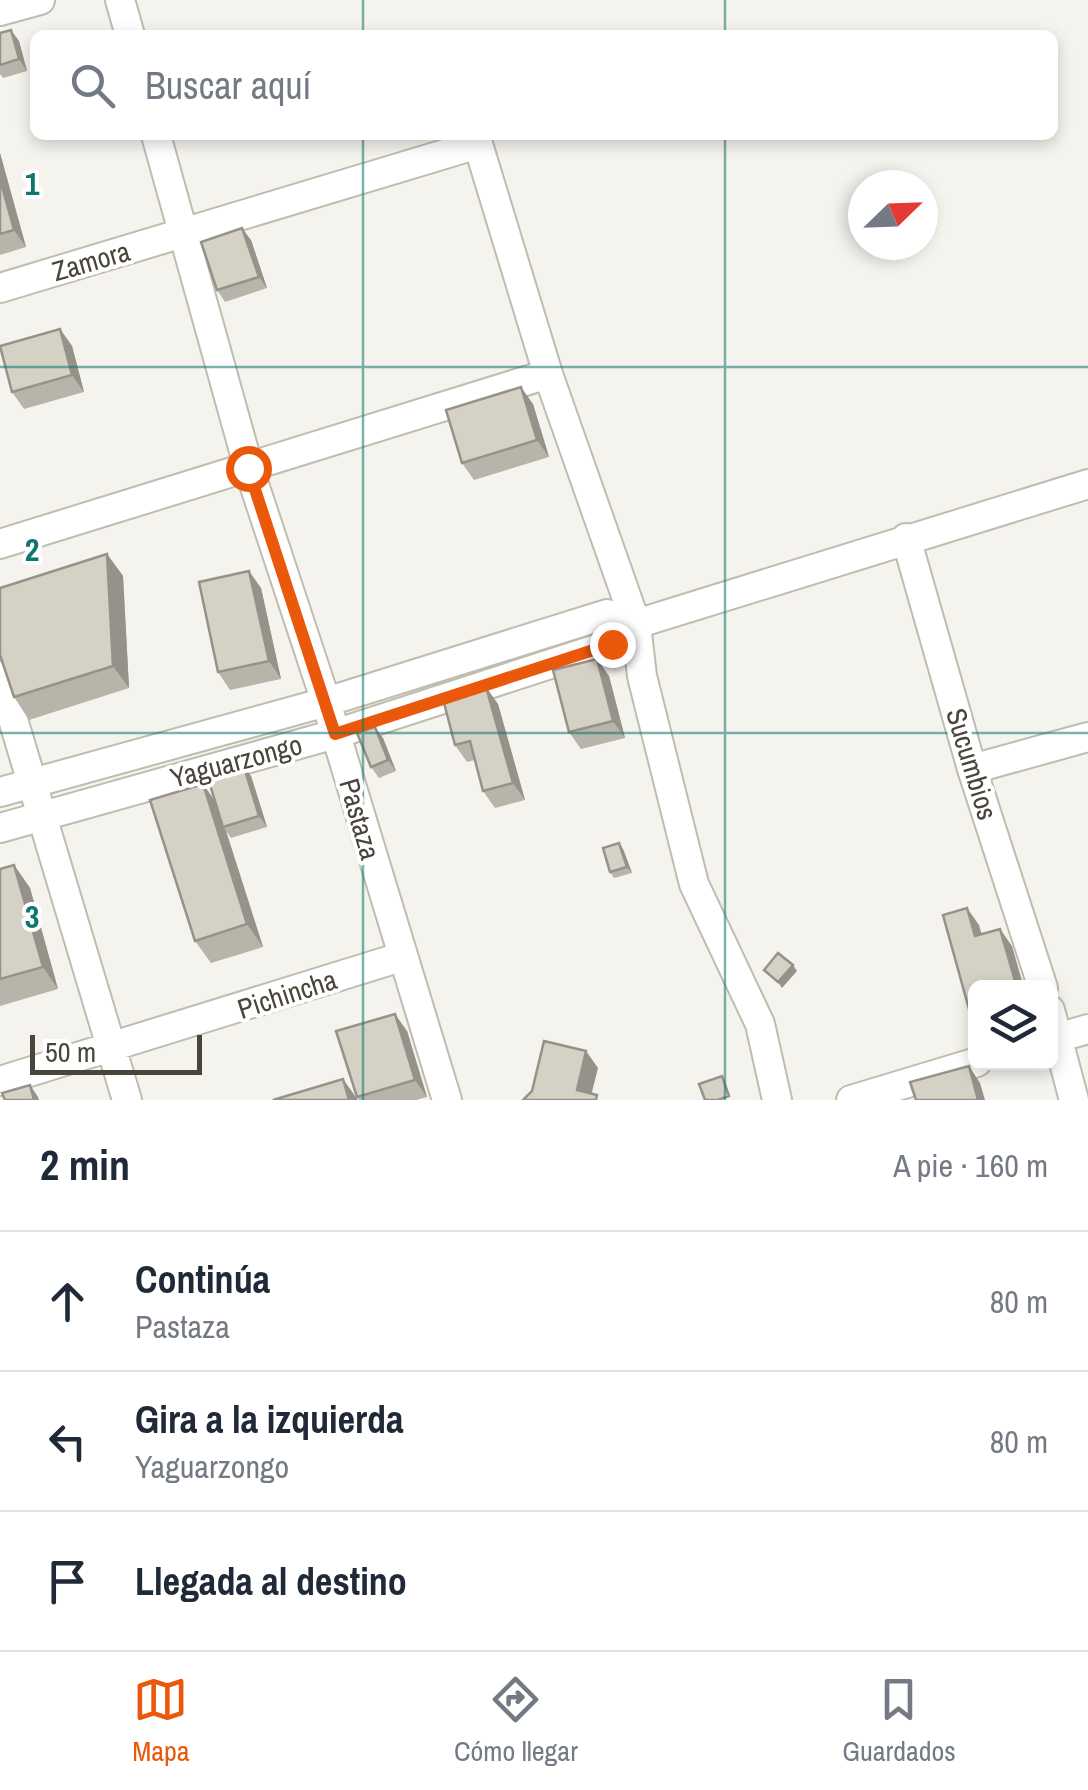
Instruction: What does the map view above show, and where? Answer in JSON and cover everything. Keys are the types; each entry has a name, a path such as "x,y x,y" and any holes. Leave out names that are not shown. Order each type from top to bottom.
{"street":[{"path":"0,12 40,0"},
{"path":"120,0 129,30"},
{"name":"Pastaza","path":"157,140 248,468 326,702 446,1100"},
{"name":"Zamora","path":"0,288 478,144 548,374"},
{"path":"0,544 548,374 636,624 642,676 694,884 760,1024 776,1100"},
{"name":"Yaguarzongo","path":"0,828 335,734 612,644 636,624 1088,484"},
{"name":"Sucumbios","path":"906,538 972,769 1040,980"},
{"name":"Yaguarzongo","path":"0,792 326,702 607,614 636,624"},
{"path":"0,676 127,1100"},
{"path":"972,769 1088,737"},
{"name":"Pichincha","path":"0,1082 401,958"},
{"path":"1058,1038 1088,1029"},
{"path":"1058,1049 1074,1100"},
{"path":"851,1100 968,1064"}],"building":[{"path":"11,30 19,59 0,65 0,33"},
{"path":"0,179 14,230 0,234"},
{"path":"242,228 259,277 217,290 201,242"},
{"path":"60,329 72,375 12,392 0,346"},
{"path":"521,387 537,440 462,463 446,410"},
{"path":"107,554 113,666 14,697 0,655 0,588"},
{"path":"249,571 269,661 218,672 199,582"},
{"path":"597,659 613,721 569,732 553,670"},
{"path":"486,687 513,783 483,791 470,741 455,745 443,699"},
{"path":"375,727 388,760 371,767 357,733"},
{"path":"243,764 259,816 223,827 207,775"},
{"path":"203,784 247,924 195,941 150,800"},
{"path":"619,843 627,867 610,872 603,848"},
{"path":"14,865 43,967 0,979 0,869"},
{"path":"967,908 975,936 1000,929 1015,980 968,980 968,1005 943,915"},
{"path":"778,953 793,965 778,982 764,970"},
{"path":"395,1014 415,1080 357,1097 336,1031"},
{"path":"544,1041 586,1051 577,1090 597,1095 596,1100 523,1100 532,1091"},
{"path":"968,1066 978,1100 916,1100 910,1082"},
{"path":"722,1076 729,1096 705,1100 699,1084"},
{"path":"343,1079 349,1100 273,1100"},
{"path":"30,1085 34,1100 5,1100 2,1093"}],"route":[{"path":"248,468 335,734 612,644"}]}
